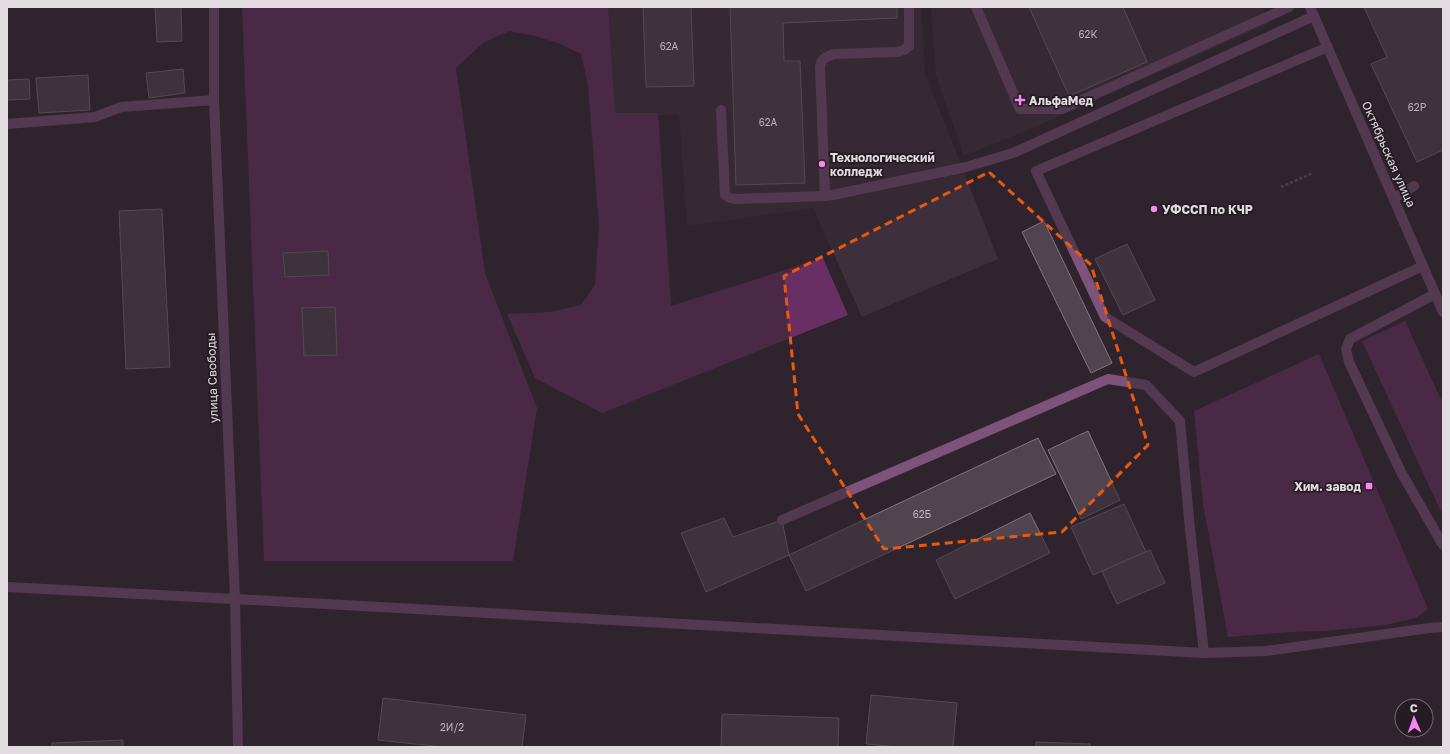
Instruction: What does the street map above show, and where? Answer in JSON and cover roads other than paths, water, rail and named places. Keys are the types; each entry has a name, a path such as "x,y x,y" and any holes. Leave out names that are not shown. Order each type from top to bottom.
{"street":[{"name":"улица Свободы","path":"214,7 214,100 235,599 238,747"},
{"path":"825,196 821,62 825,57 834,54 897,52 904,50 909,46 910,38 909,7"},
{"path":"976,7 1020,109 1062,109 1289,7"},
{"path":"721,110 725,195 736,199 833,195 966,167 1013,153 1312,12"},
{"name":"Октябрьская улица","path":"1312,12 1443,312"},
{"path":"1328,47 1036,171 1105,317 1194,372 1423,266"},
{"path":"7,124 95,117 121,107 214,100"},
{"path":"1394,198 1414,186"},
{"path":"1436,294 1350,339 1346,350 1349,362 1401,472 1443,545"},
{"path":"782,520 1108,378 1146,385 1180,421 1204,653"},
{"path":"7,587 1204,653 1266,651 1443,627"},
{"path":"1429,628 1443,622"}],"place":[{"name":"АльфаМед","path":"1020,100"},
{"name":"Технологический колледж","path":"822,164"},
{"name":"УФССП по КЧР","path":"1154,209"},
{"name":"Хим. завод","path":"1369,486"}]}
